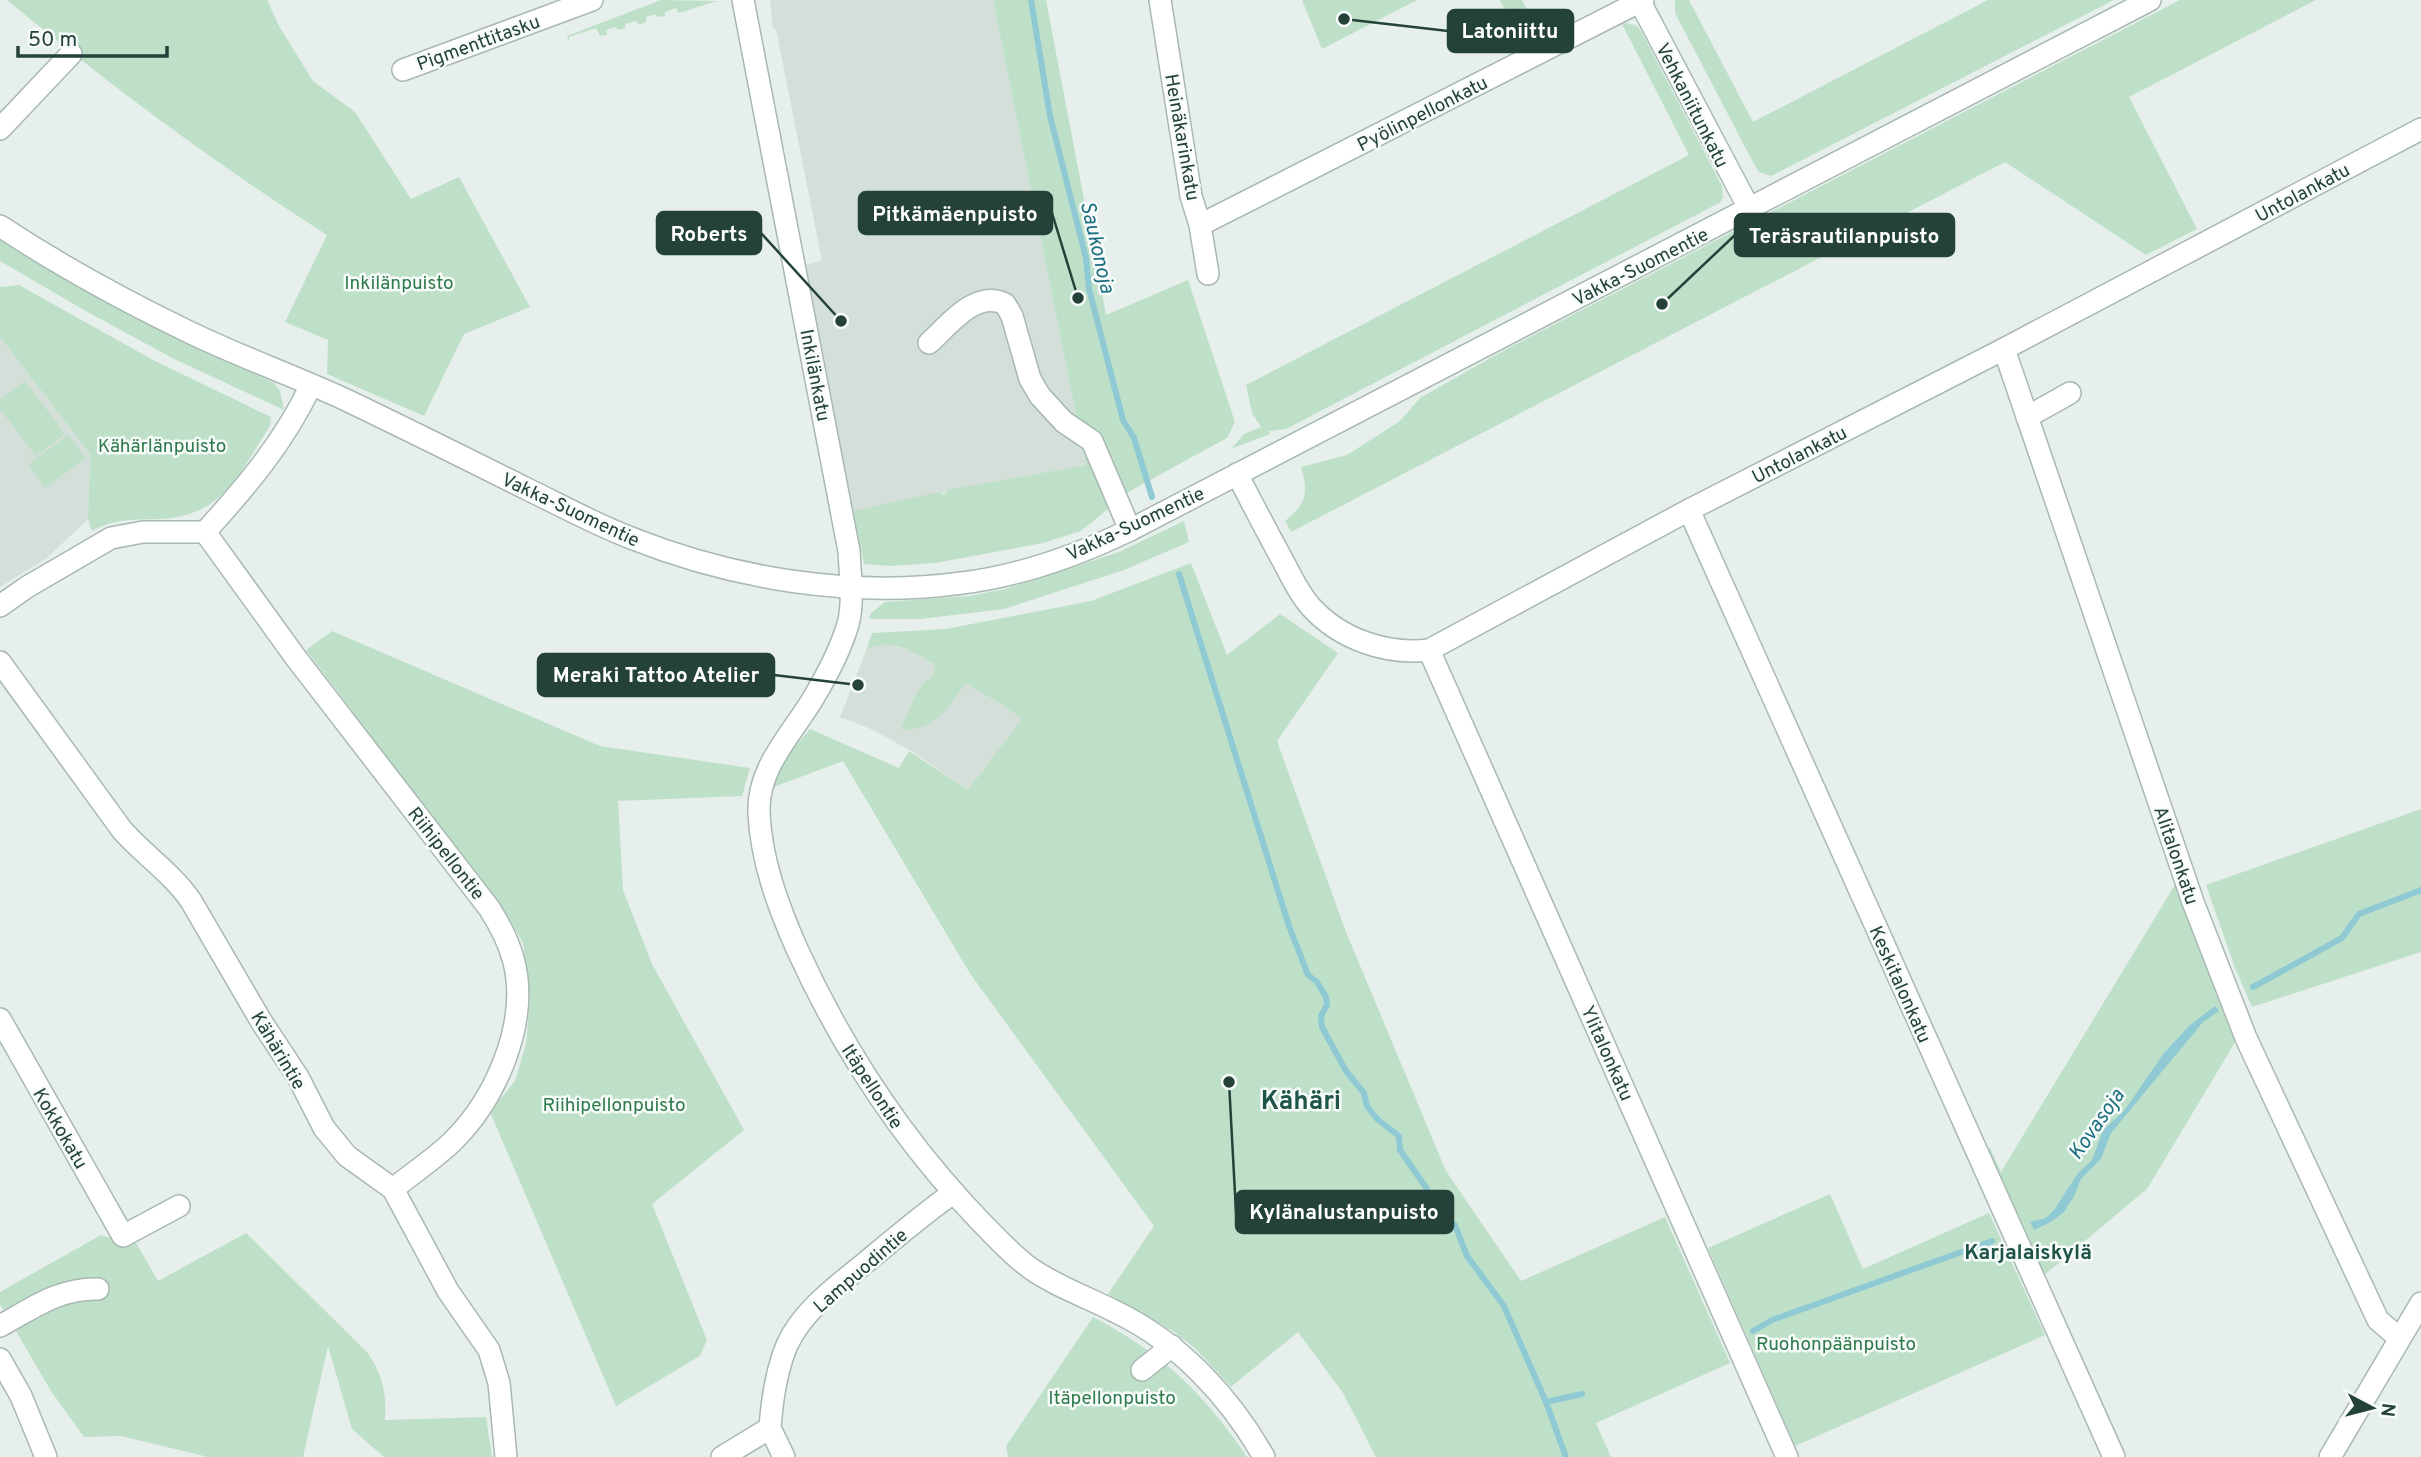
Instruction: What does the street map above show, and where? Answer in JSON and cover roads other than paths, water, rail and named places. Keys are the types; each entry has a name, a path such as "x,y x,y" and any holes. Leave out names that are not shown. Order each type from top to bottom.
{"street":[{"name":"Pigmenttitasku","path":"403,70 592,0"},
{"name":"Inkilänkatu","path":"743,0 843,515 849,551 850,586"},
{"name":"Heinäkarinkatu","path":"1160,0 1191,196 1200,225 1208,274"},
{"name":"Vakka-Suomentie","path":"0,226 98,285 187,331 343,399 586,518 664,551 746,573 803,583 895,589 962,583 1000,576 1082,552 1130,530 2150,0"},
{"name":"Pyölinpellonkatu","path":"1200,225 1640,1"},
{"name":"Vehkaniitunkatu","path":"1640,1 1749,210"},
{"path":"0,130 71,54"},
{"name":"Untolankatu","path":"1237,474 1297,587 1310,606 1328,623 1370,645 1409,652 1429,650 1689,510 2004,349 2421,129"},
{"path":"929,343 969,307 990,300 1005,304 1012,316 1030,379 1040,396 1064,422 1092,441 1130,530"},
{"name":"Alitalonkatu","path":"2004,349 2193,902 2237,1015 2378,1320 2399,1338"},
{"path":"0,606 111,538 143,533 205,533 250,482 296,416 311,385"},
{"path":"2027,417 2070,393"},
{"name":"Keskitalonkatu","path":"1689,510 2114,1457"},
{"name":"Riihipellontie","path":"205,533 296,658 489,908 499,924 513,960 517,991 513,1024 501,1070 488,1097 452,1142 393,1189"},
{"name":"Itäpellontie","path":"850,586 849,623 841,642 814,696 765,776 759,801 764,850 777,898 821,1001 886,1108 953,1193 1030,1268 1062,1288 1147,1328 1172,1346 1196,1369 1240,1420 1264,1457"},
{"name":"Ylitalonkatu","path":"1429,650 1787,1457"},
{"name":"Kähärintie","path":"0,662 122,830 181,887 191,901 261,1021 298,1077 324,1128 347,1156 393,1189 448,1291 489,1350 499,1383 506,1457"},
{"name":"Kokkokatu","path":"0,1019 123,1236 179,1206"},
{"name":"Lampuodintie","path":"770,1428 775,1380 788,1343 797,1328 820,1300 922,1215 953,1193"},
{"path":"0,1326 57,1294 70,1290 98,1289"},
{"path":"2330,1457 2421,1303"},
{"path":"1142,1370 1172,1346"},
{"path":"0,1359 22,1396 46,1457"},
{"path":"0,1395 22,1396"},
{"path":"722,1457 770,1428 784,1457"}],"water":[{"path":"2215,1006 2219,1011 2203,1022 2111,1133 2101,1159 2081,1179 2064,1212 2034,1230 2030,1222 2046,1218 2054,1210 2078,1173 2092,1160 2103,1130 2124,1111 2164,1053 2189,1026"}],"waterway":[{"name":"Saukonoja","path":"1031,0 1050,116 1086,258 1089,289 1123,420 1134,438 1152,497"},
{"path":"1179,574 1289,926 1308,975 1317,982 1326,997 1327,1005 1321,1016 1322,1027 1346,1071 1364,1093 1367,1106 1377,1119 1399,1136 1400,1150 1427,1189 1431,1202 1455,1225 1467,1256 1504,1306 1546,1402 1566,1457"},
{"name":"Kovasoja","path":"2253,987 2342,938 2359,914 2421,890"},
{"name":"Kovasoja","path":"1753,1331 1772,1320 1992,1241"},
{"path":"1546,1402 1582,1394"}],"place":[{"name":"Latoniittu","path":"1344,19"},
{"name":"Pitkämäenpuisto","path":"1078,298"},
{"name":"Teräsrautilanpuisto","path":"1662,304"},
{"name":"Roberts","path":"841,321"},
{"name":"Meraki Tattoo Atelier","path":"858,685"},
{"name":"Kylänalustanpuisto","path":"1229,1082"}],"district":[{"name":"Kähäri","path":"1301,1100"},
{"name":"Karjalaiskylä","path":"2028,1252"}],"park label":[{"name":"Inkilänpuisto","path":"399,282"},
{"name":"Kähärlänpuisto","path":"162,445"},
{"name":"Riihipellonpuisto","path":"614,1104"},
{"name":"Ruohonpäänpuisto","path":"1836,1343"},
{"name":"Itäpellonpuisto","path":"1112,1397"}]}
